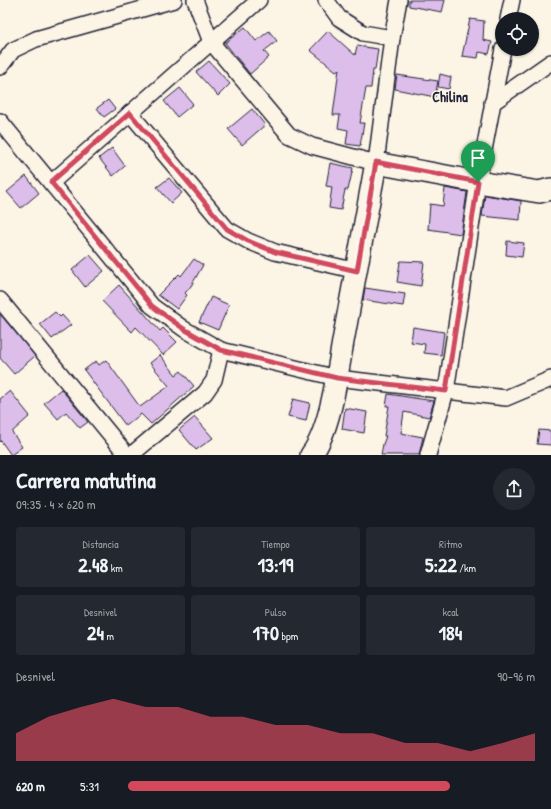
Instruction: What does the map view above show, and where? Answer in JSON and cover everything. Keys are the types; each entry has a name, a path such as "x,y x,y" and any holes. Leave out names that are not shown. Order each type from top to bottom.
{"street":[{"path":"0,67 13,50 36,39 174,0"},
{"path":"196,0 211,42 289,135 312,146 376,162 478,182 539,192 551,189"},
{"path":"51,182 260,0"},
{"path":"326,0 339,18 363,33 392,38"},
{"path":"311,455 316,449 325,428 337,378 376,162 392,38 399,0"},
{"path":"509,12 512,0"},
{"path":"428,455 446,391 478,182 502,56"},
{"path":"492,103 551,62"},
{"path":"130,113 227,229 248,241 275,252 357,271"},
{"path":"0,121 152,306 184,329 221,350 337,378 506,398 551,379"},
{"path":"0,300 127,455"},
{"path":"130,455 205,393 214,380 221,350"}],"building":[{"path":"409,0 445,0 442,12 409,6"},
{"path":"470,19 484,21 483,40 492,42 489,54 479,52 478,58 462,56"},
{"path":"245,27 256,41 269,31 277,41 264,51 269,57 250,74 225,43"},
{"path":"328,31 355,55 357,46 378,49 375,70 373,70 371,88 366,88 360,123 364,123 360,146 346,144 348,130 338,128 340,115 333,115 339,69 336,71 310,50"},
{"path":"209,61 230,84 218,96 196,72"},
{"path":"440,74 451,77 449,89 438,87"},
{"path":"397,75 438,81 435,97 395,89"},
{"path":"180,88 193,104 177,117 164,101"},
{"path":"108,100 115,109 104,117 97,108"},
{"path":"252,109 265,125 242,145 228,129"},
{"path":"112,148 125,166 113,176 99,158"},
{"path":"330,163 353,168 348,190 345,190 341,210 329,208 332,187 326,186"},
{"path":"26,176 39,193 21,208 7,192"},
{"path":"169,178 182,193 171,203 157,187"},
{"path":"445,188 467,192 461,234 428,229 430,204 443,206"},
{"path":"485,195 521,201 520,220 482,216"},
{"path":"507,241 524,243 522,257 506,255"},
{"path":"90,255 104,271 85,287 72,270"},
{"path":"194,259 203,265 191,286 185,293 187,295 177,309 158,295 179,274 181,276"},
{"path":"401,261 424,262 421,286 397,282"},
{"path":"119,285 160,331 163,328 177,342 163,355 136,327 132,332 102,301"},
{"path":"365,288 405,294 403,306 363,300"},
{"path":"211,297 229,305 218,330 199,322"},
{"path":"55,312 60,317 62,315 71,325 52,339 40,324"},
{"path":"0,314 35,356 14,374 0,358"},
{"path":"413,327 444,332 441,355 424,353 425,344 411,342"},
{"path":"160,355 176,375 181,371 194,386 151,424 141,414 126,426 84,370 96,361 99,365 106,360 140,407 169,386 150,363"},
{"path":"61,389 88,422 80,428 66,412 58,419 44,403"},
{"path":"10,391 30,416 12,432 22,447 11,455 1,441 0,442 0,399"},
{"path":"388,394 434,401 429,417 404,412 401,433 423,437 419,455 381,455 386,436 384,436 389,406 386,406"},
{"path":"293,399 310,403 306,421 288,417"},
{"path":"345,408 367,412 364,433 342,429"},
{"path":"195,417 213,438 196,450 179,430"},
{"path":"539,430 551,431 551,445 537,444"}],"district":[{"name":"Chilina","path":"450,97"}],"route":[{"path":"130,113 227,229 248,241 275,252 357,271 376,162 478,182 446,391 337,378 221,350 184,329 152,306 51,182 130,113"}]}
